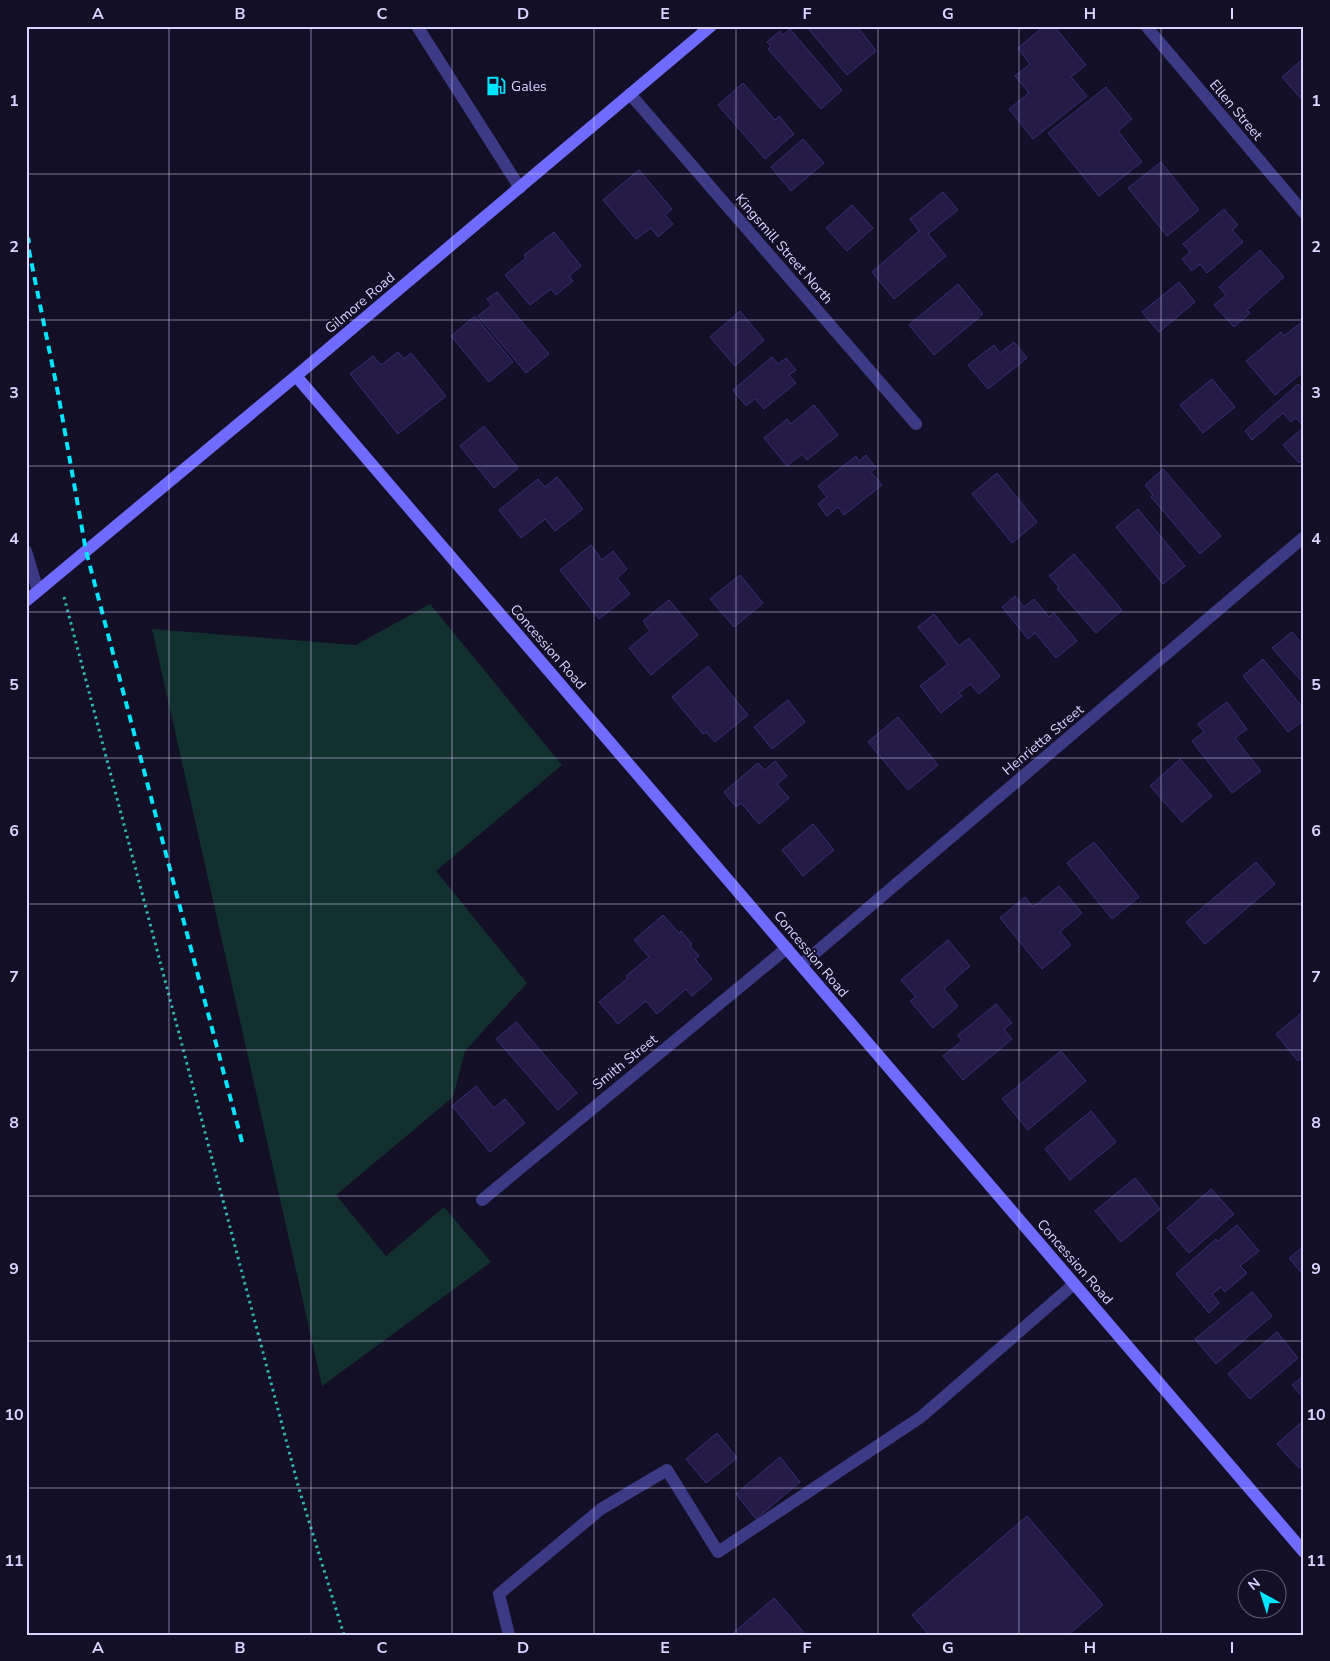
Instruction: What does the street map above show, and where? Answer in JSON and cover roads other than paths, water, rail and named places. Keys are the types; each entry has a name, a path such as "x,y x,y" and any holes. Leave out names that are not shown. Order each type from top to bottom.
{"street":[{"path":"417,26 520,188"},
{"name":"Gilmore Road","path":"26,601 520,188 710,26"},
{"name":"Ellen Street","path":"1146,26 1304,213"},
{"name":"Kingsmill Street North","path":"630,94 916,424"},
{"name":"Concession Road","path":"296,376 1304,1552"},
{"name":"Henrietta Street","path":"800,965 1304,537"},
{"path":"26,551 38,591"},
{"name":"Smith Street","path":"482,1200 787,948"},
{"path":"509,1635 499,1594 601,1509 667,1470 718,1552 921,1417 1074,1284"}],"railway":[{"path":"26,224 29,243"},
{"path":"26,236 58,393 86,551 242,1142"}],"place":[{"name":"Gales","path":"496,86"}]}
